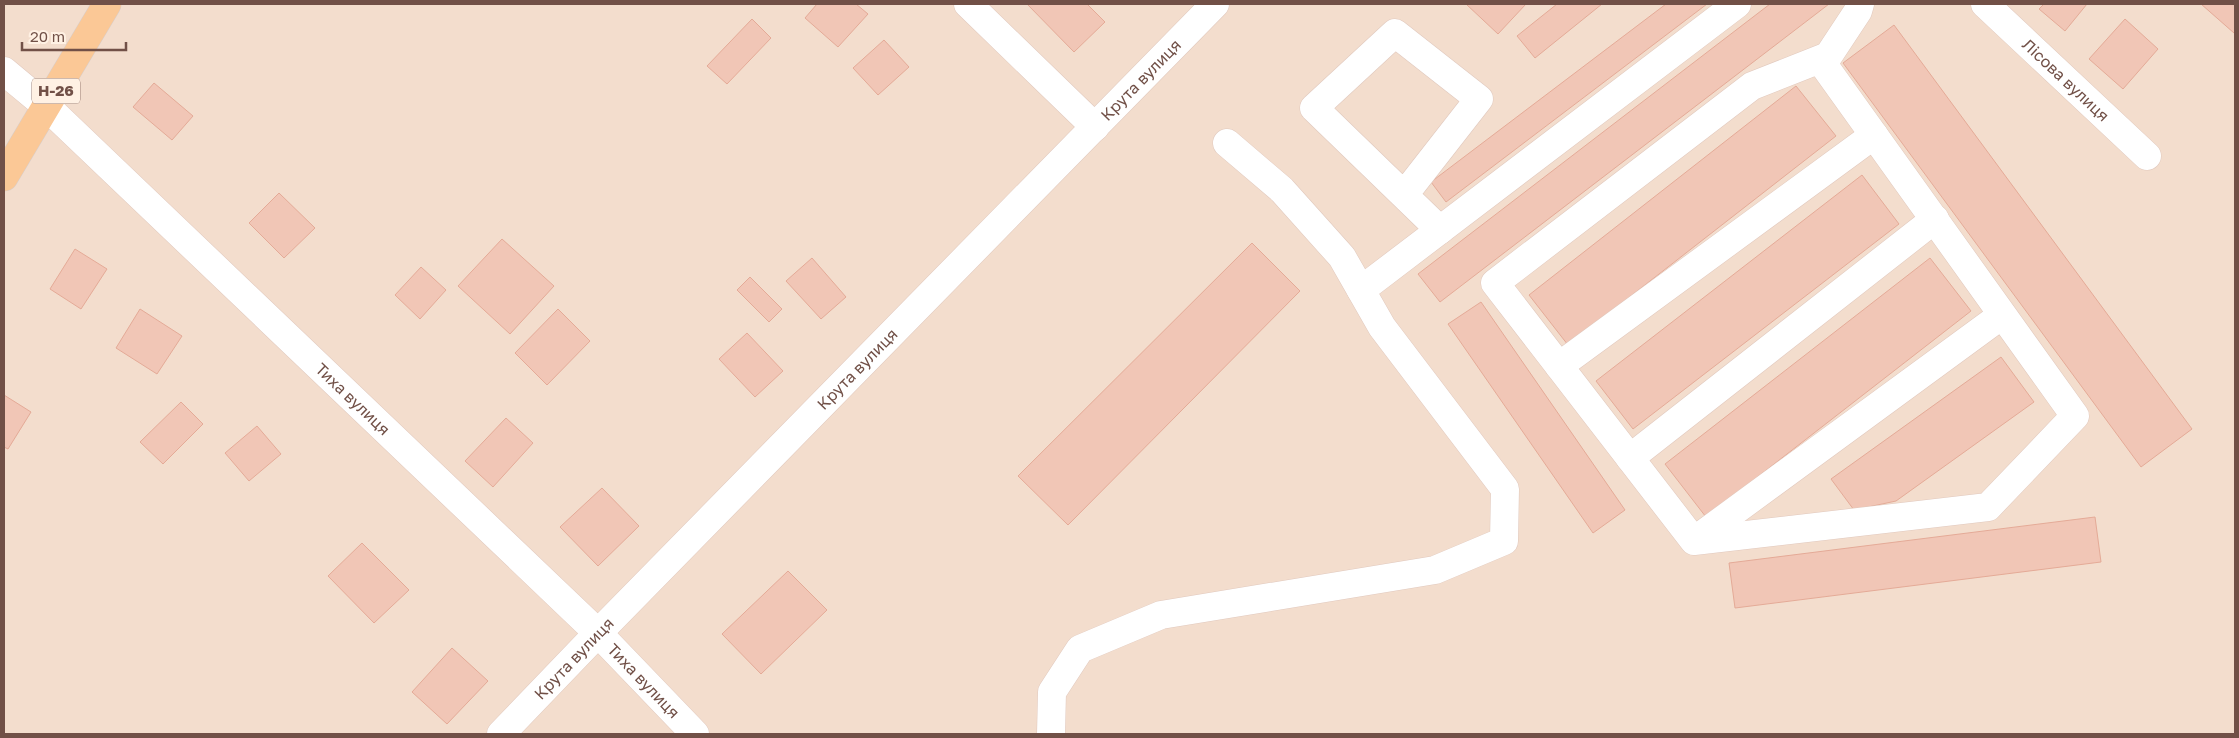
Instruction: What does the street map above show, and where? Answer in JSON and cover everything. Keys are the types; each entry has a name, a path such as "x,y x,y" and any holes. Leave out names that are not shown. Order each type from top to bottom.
{"main road":[{"name":"Н-26","path":"4,177 107,4"}],"street":[{"path":"968,4 1095,127"},
{"name":"Крута вулиця","path":"501,734 598,632 1215,4"},
{"path":"1361,290 1737,4"},
{"path":"1694,541 1988,507 2075,416 1823,64 1858,11 1860,4"},
{"name":"Лісова вулиця","path":"1985,4 2148,156"},
{"path":"1404,194 1479,99 1395,33 1314,108 1440,230"},
{"path":"1694,541 1495,283 1752,86 1828,56"},
{"name":"Тиха вулиця","path":"4,71 46,106 598,632 695,734"},
{"path":"1559,366 1874,135"},
{"path":"1051,734 1052,692 1080,649 1161,614 1435,570 1504,541 1505,489 1382,327 1342,257 1288,197 1228,144"},
{"path":"1630,458 1934,220"},
{"path":"1694,541 2002,315"}],"shaded area":[{"path":"4,4 2235,4 2235,734 4,734"}],"building":[{"path":"817,4 856,4 868,14 838,47 805,18"},
{"path":"1027,4 1087,4 1105,22 1074,52"},
{"path":"1466,4 1526,4 1498,34"},
{"path":"1557,4 1602,4 1535,58 1517,36"},
{"path":"1666,4 1707,4 1446,202 1431,182"},
{"path":"1770,4 1829,4 1440,302 1418,274"},
{"path":"2044,4 2087,4 2065,31 2039,9"},
{"path":"2201,4 2235,4 2234,33"},
{"path":"752,19 771,38 727,84 707,66"},
{"path":"2125,19 2158,49 2123,89 2089,59"},
{"path":"1894,25 2192,429 2141,467 1843,63"},
{"path":"884,40 909,67 878,95 853,68"},
{"path":"154,83 193,116 172,140 133,107"},
{"path":"1796,86 1836,136 1568,345 1529,295"},
{"path":"1862,175 1899,224 1633,429 1596,381"},
{"path":"279,193 315,228 284,258 249,223"},
{"path":"502,239 554,286 510,334 458,286"},
{"path":"1252,243 1300,291 1068,525 1018,476"},
{"path":"75,249 107,269 81,309 50,289"},
{"path":"812,258 846,297 821,319 786,281"},
{"path":"1930,258 1971,311 1706,517 1665,464"},
{"path":"421,267 446,290 420,319 395,295"},
{"path":"750,277 782,309 769,322 737,290"},
{"path":"1481,302 1625,510 1593,533 1448,324"},
{"path":"140,309 182,336 157,374 116,348"},
{"path":"558,309 590,341 547,385 515,353"},
{"path":"747,333 783,371 755,397 719,359"},
{"path":"2001,357 2034,402 1896,501 1854,510 1831,479"},
{"path":"4,395 31,412 8,449 4,447"},
{"path":"181,402 203,424 163,464 140,442"},
{"path":"506,418 533,443 493,487 465,461"},
{"path":"257,426 281,454 249,481 225,453"},
{"path":"602,488 639,526 598,566 560,527"},
{"path":"2095,517 2101,562 1735,608 1729,563"},
{"path":"362,543 409,590 374,623 328,576"},
{"path":"788,571 827,610 761,674 722,634"},
{"path":"452,648 488,681 447,724 412,692"}]}
